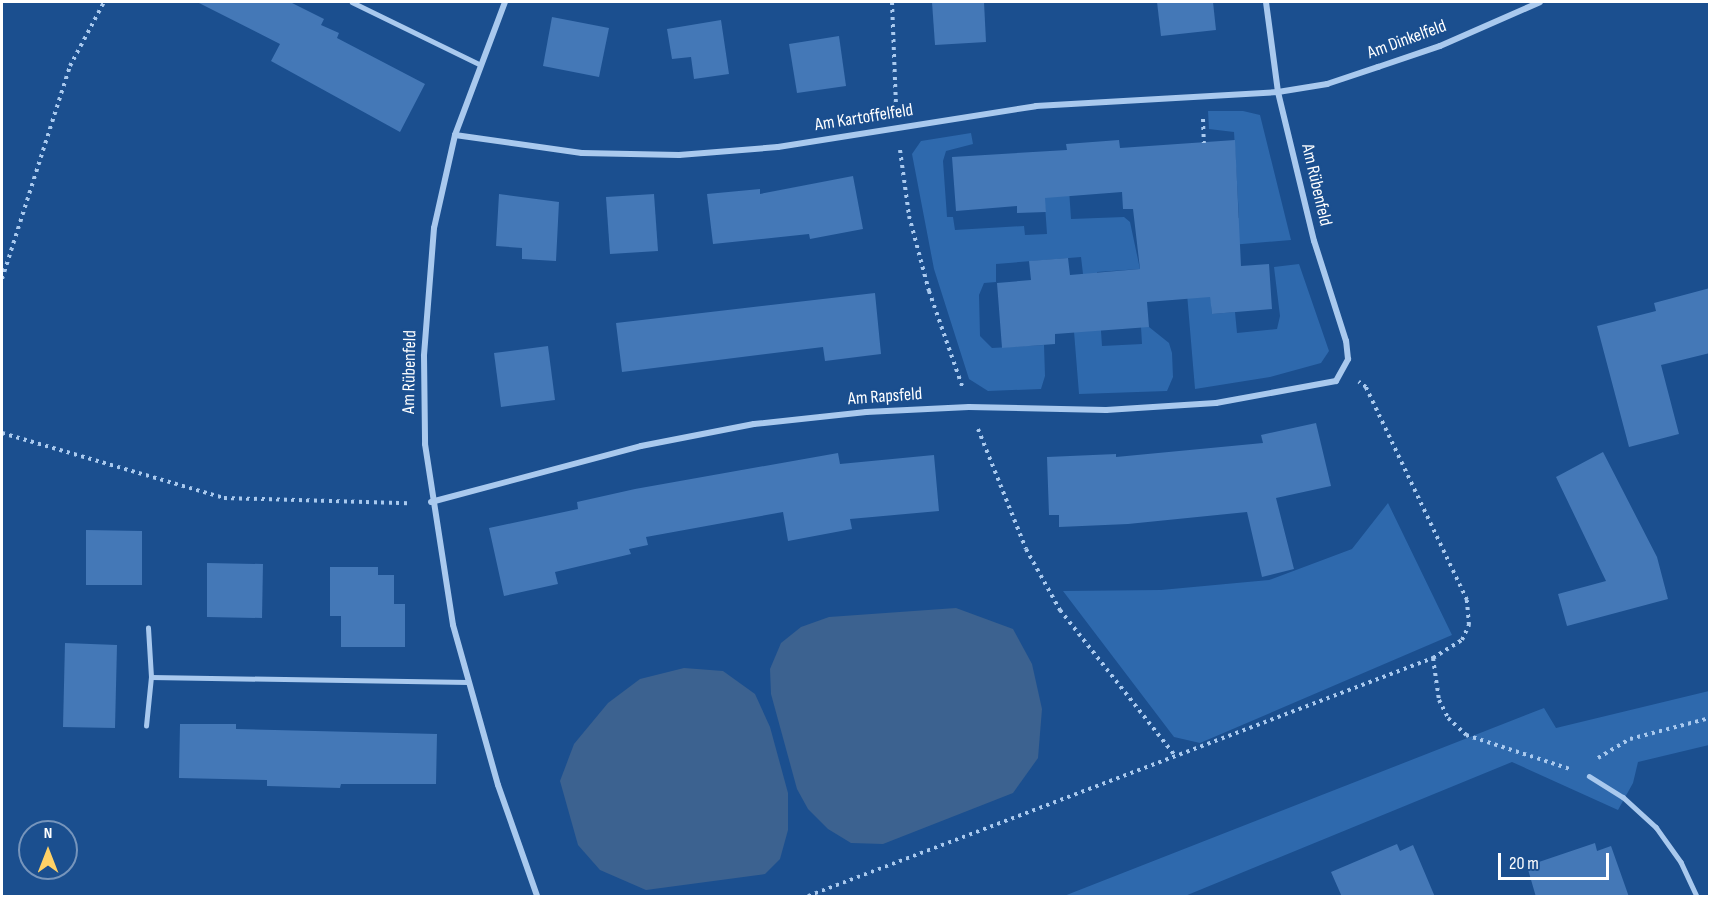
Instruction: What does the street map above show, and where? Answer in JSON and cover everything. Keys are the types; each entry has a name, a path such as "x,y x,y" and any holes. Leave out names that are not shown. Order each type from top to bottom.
{"street":[{"name":"Am Rübenfeld","path":"505,2 479,64 455,135 434,228 427,289 423,400 431,502 453,625 498,784 537,897"},
{"name":"Am Rübenfeld","path":"1266,2 1278,92 1314,241 1346,341 1348,359 1344,371"},
{"name":"Am Dinkelfeld","path":"1278,92 1327,84 1378,68 1440,46 1540,2"},
{"name":"Am Kartoffelfeld","path":"455,135 582,153 680,155 778,147 1036,106 1278,92"},
{"name":"Am Rapsfeld","path":"431,502 641,446 754,424 866,412 969,407 1106,410 1216,403 1336,381 1344,371"}],"lane":[{"path":"352,2 479,64"},
{"path":"146,726 151,677 148,628"},
{"path":"151,677 468,682"},
{"path":"1588,776 1623,797 1656,826 1681,862 1697,897"}],"path":[{"path":"2,279 70,66 105,2"},
{"path":"808,897 1433,658 1462,640 1469,625 1467,600 1366,387 1344,371"},
{"path":"2,434 224,498 357,504 431,502"},
{"path":"1433,658 1439,700 1448,718 1466,735 1485,744 1529,753 1588,776 1602,754 1630,739 1710,718"}],"shaded area":[{"path":"1208,111 1243,111 1260,115 1291,240 1183,249 1181,222 1239,218 1234,132 1209,129"},
{"path":"971,133 973,144 946,151 943,161 947,217 953,217 955,230 1024,226 1025,235 1047,234 1042,162 1067,159 1071,219 1124,217 1130,222 1140,269 1097,272 1102,346 1142,344 1141,327 1149,327 1169,343 1172,353 1173,377 1167,391 1079,394 1071,294 1083,274 1081,257 996,264 996,282 984,283 979,295 980,336 992,348 1044,345 1045,376 1041,389 988,391 969,379 934,269 912,154 921,141"},
{"path":"1299,264 1329,351 1321,363 1270,377 1195,389 1185,270 1208,268 1212,314 1235,312 1237,333 1277,329 1280,316 1274,267"},
{"path":"1388,503 1452,635 1200,743 1174,737 1063,591 1161,590 1269,580 1352,549"},
{"path":"956,608 1013,629 1032,664 1042,709 1038,758 1013,793 883,844 851,843 828,829 808,809 797,789 771,694 770,669 781,643 801,627 829,617"},
{"path":"684,668 723,671 755,694 770,727 788,793 788,830 780,859 765,874 646,890 600,870 578,845 560,781 574,744 608,703 640,679"},
{"path":"1709,691 1709,745 1638,762 1633,783 1618,810 1512,762 1185,896 1064,896 1544,708 1556,728"}],"building":[{"path":"197,2 290,2 324,19 321,25 339,33 337,38 425,84 400,132 271,61 280,44"},
{"path":"932,2 984,2 986,42 935,45"},
{"path":"1157,2 1213,2 1216,30 1161,36"},
{"path":"552,17 609,28 599,77 543,66"},
{"path":"721,20 729,74 694,79 691,57 672,59 667,29"},
{"path":"839,36 846,86 797,93 789,44"},
{"path":"1119,140 1120,148 1235,140 1241,266 1269,264 1272,309 1212,314 1210,297 1147,302 1149,327 1055,334 1055,344 1002,348 997,283 1031,280 1029,261 1068,258 1070,275 1140,269 1133,209 1123,209 1122,192 1045,198 1046,212 1017,213 1017,206 956,211 952,157 1067,150 1066,144"},
{"path":"853,176 863,229 810,239 809,234 713,244 707,194 760,189 760,194"},
{"path":"499,194 559,202 556,261 522,259 522,248 496,246"},
{"path":"654,194 658,251 610,254 606,197"},
{"path":"1710,288 1710,353 1661,365 1679,434 1629,447 1597,326 1656,311 1654,303"},
{"path":"875,293 881,354 825,361 823,347 622,372 616,323"},
{"path":"548,346 555,400 501,407 494,353"},
{"path":"1316,423 1331,486 1276,498 1294,569 1262,577 1247,512 1128,524 1059,527 1059,515 1049,515 1047,457 1116,454 1116,457 1263,443 1261,435"},
{"path":"1603,452 1657,557 1668,599 1567,626 1558,594 1606,581 1556,477"},
{"path":"838,453 840,464 934,455 939,511 850,519 852,529 788,541 783,512 646,537 648,545 629,549 631,554 555,572 558,584 504,596 489,528 578,509 577,502 635,489"},
{"path":"86,530 142,531 142,585 86,585"},
{"path":"207,563 263,564 262,618 207,617"},
{"path":"330,567 378,567 378,575 394,575 394,604 405,604 405,647 341,647 341,616 330,616"},
{"path":"65,643 117,645 115,728 63,727"},
{"path":"180,724 236,724 236,729 437,734 436,784 341,784 340,788 267,786 267,780 179,778"},
{"path":"1595,843 1597,851 1611,846 1629,897 1536,897 1527,866"},
{"path":"1397,844 1400,851 1413,845 1435,897 1342,897 1331,872"}]}
